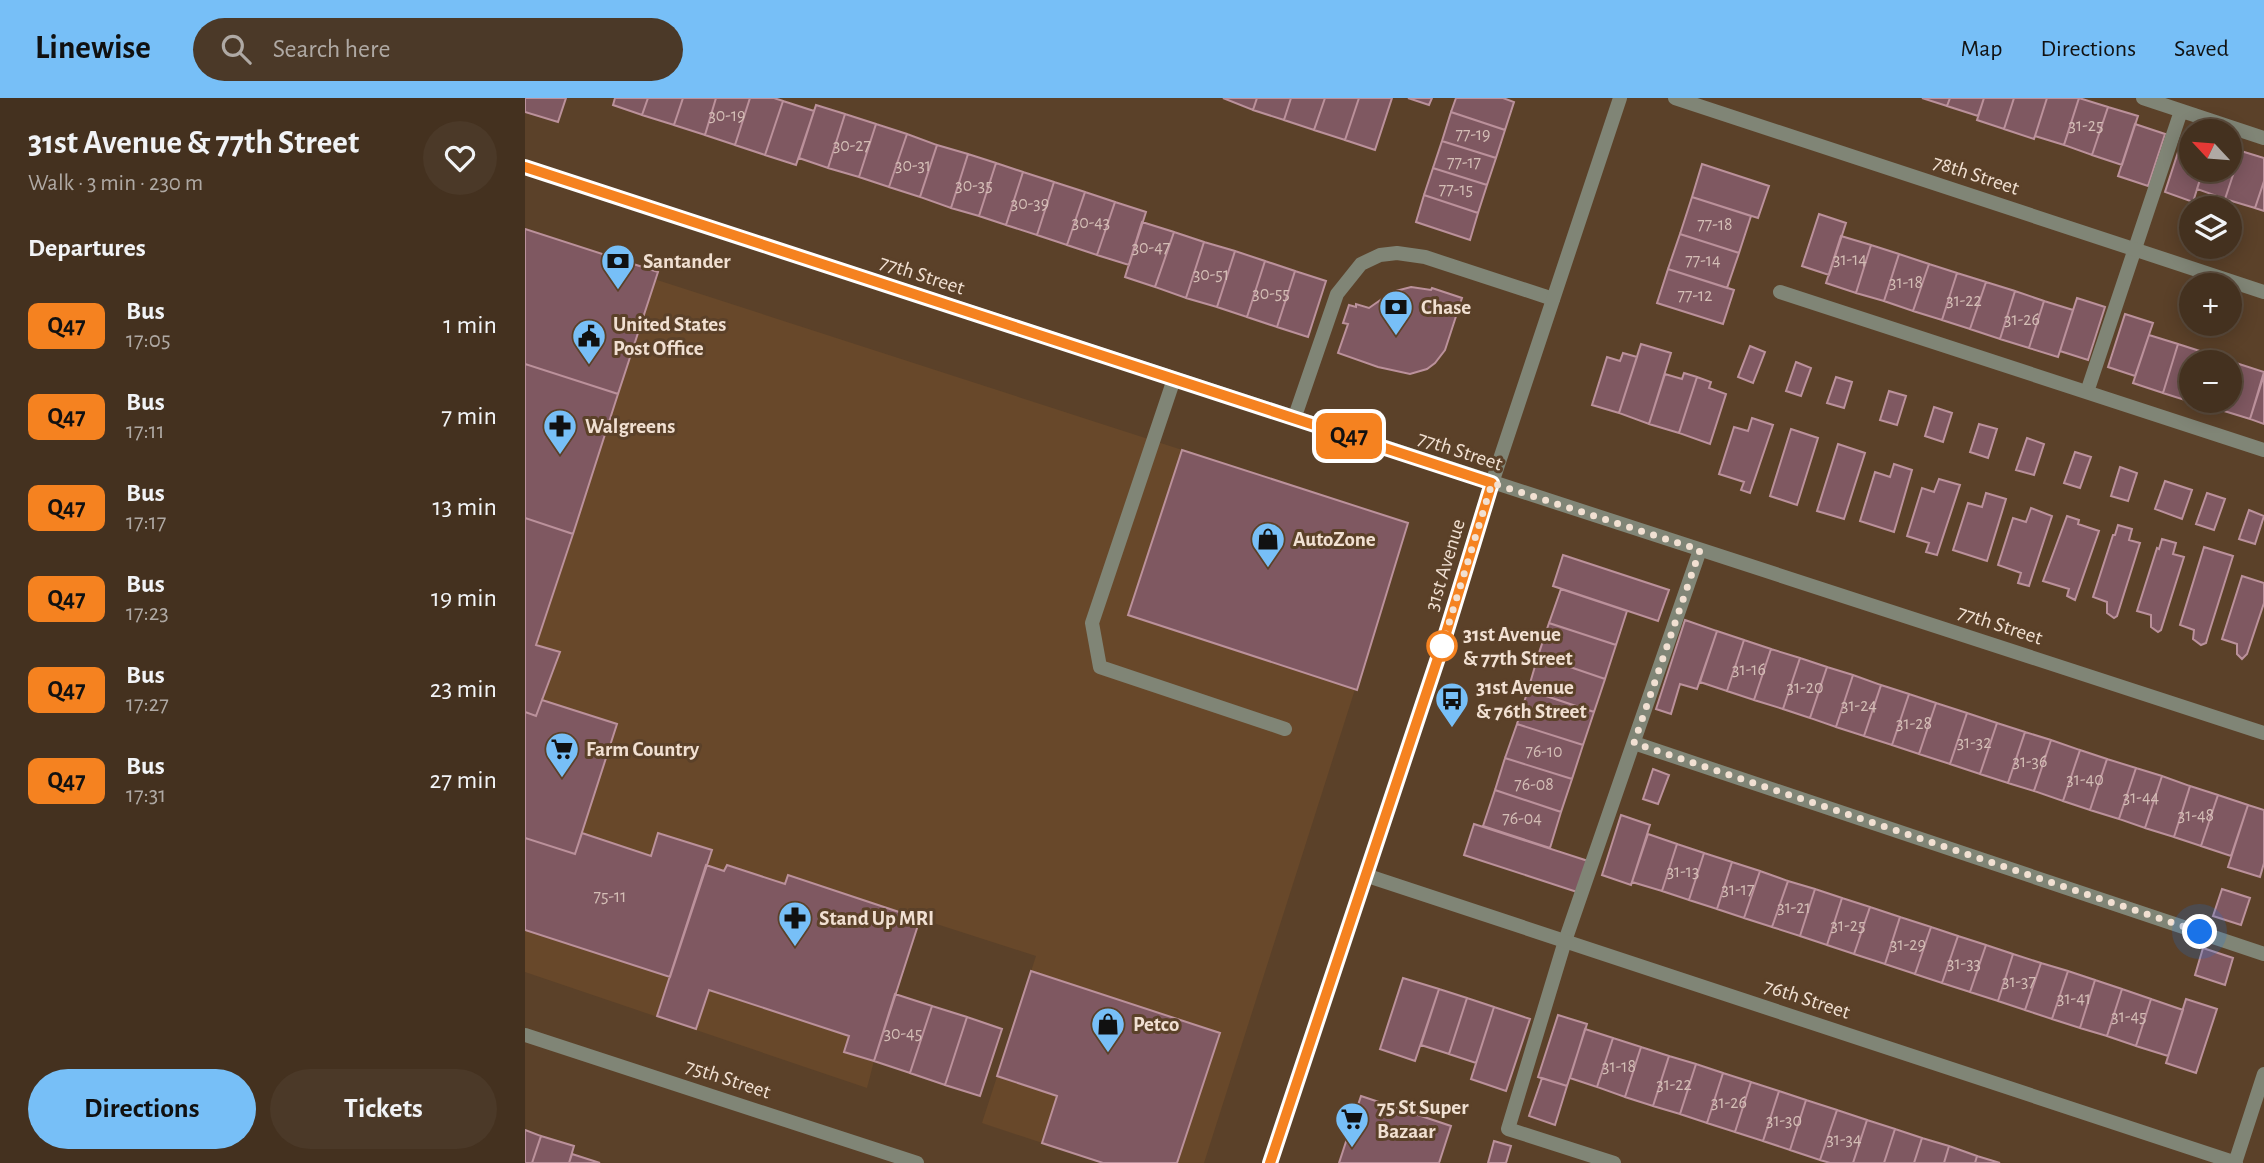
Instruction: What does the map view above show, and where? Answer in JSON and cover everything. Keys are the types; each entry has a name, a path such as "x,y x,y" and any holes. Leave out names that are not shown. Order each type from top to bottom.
{"street":[{"name":"31st Avenue","path":"1270,1163 1620,98"},
{"name":"78th Street","path":"1675,98 2264,292"},
{"path":"2143,98 2264,138"},
{"path":"2087,392 2181,111"},
{"name":"77th Street","path":"525,167 2264,733"},
{"path":"1294,419 1337,294 1361,264 1380,255 1397,253 1425,257 1553,299"},
{"path":"1780,292 2264,450"},
{"path":"1174,379 1092,623 1100,667 1285,729"},
{"path":"1613,1163 1508,1129 1565,941 1700,550"},
{"path":"1634,743 2264,954"},
{"name":"76th Street","path":"1365,875 2236,1163"},
{"name":"75th Street","path":"525,1035 917,1163"},
{"path":"2236,1163 2264,1074"}],"shaded area":[{"path":"525,232 651,278 1408,523 1204,1163 1103,1163 982,1123 1036,956 921,919 867,1088 525,972"}],"building":[{"path":"525,98 566,98 558,122 525,112"},
{"path":"615,98 648,98 642,115 613,105"},
{"path":"648,98 683,98 674,125 642,115"},
{"path":"683,98 716,98 705,135 674,125"},
{"path":"716,98 750,98 735,145 705,135"},
{"path":"750,98 774,98 783,101 765,155 735,145"},
{"path":"1223,98 1257,98 1253,110"},
{"path":"1257,98 1291,98 1284,120 1253,110"},
{"path":"1291,98 1325,98 1314,130 1284,120"},
{"path":"1325,98 1359,98 1345,140 1314,130"},
{"path":"1359,98 1392,98 1375,150 1345,140"},
{"path":"1408,98 1432,98 1429,105"},
{"path":"1456,98 1503,98 1514,102 1505,130 1451,112"},
{"path":"1922,98 1950,98 1947,106"},
{"path":"1950,98 1984,98 1978,116 1947,106"},
{"path":"1984,98 2014,98 2004,129 1977,120"},
{"path":"2014,98 2047,98 2034,139 2004,129"},
{"path":"2047,98 2079,98 2064,145 2035,136"},
{"path":"2079,98 2108,107 2092,155 2064,145"},
{"path":"783,101 814,111 796,165 765,155"},
{"path":"816,105 845,114 828,168 799,158"},
{"path":"2108,107 2138,116 2122,165 2092,155"},
{"path":"1451,112 1505,130 1496,158 1442,141"},
{"path":"845,114 876,124 859,177 828,168"},
{"path":"876,124 907,134 889,187 859,177"},
{"path":"2135,124 2165,134 2148,186 2118,176"},
{"path":"907,134 937,145 920,197 889,187"},
{"path":"1442,141 1496,158 1487,185 1433,168"},
{"path":"937,145 968,154 951,208 920,197"},
{"path":"2179,149 2179,182 2199,182 2195,196 2179,197 2165,192"},
{"path":"2242,151 2264,158 2264,181 2255,208 2242,204 2242,196 2226,196 2231,182 2242,182"},
{"path":"968,154 996,163 979,216 951,208"},
{"path":"996,163 1023,172 1006,225 979,216"},
{"path":"1702,164 1769,186 1758,218 1692,197"},
{"path":"1433,168 1487,185 1478,213 1424,195"},
{"path":"1023,172 1054,182 1037,235 1006,225"},
{"path":"2264,181 2264,211 2255,208"},
{"path":"1054,182 1085,192 1067,245 1037,235"},
{"path":"2199,182 2231,182 2226,196 2217,196 2197,189"},
{"path":"1085,192 1115,202 1097,255 1067,245"},
{"path":"1424,195 1478,213 1470,240 1416,222"},
{"path":"1692,197 1751,216 1739,253 1680,234"},
{"path":"1115,202 1146,212 1129,265 1097,255"},
{"path":"1819,214 1846,223 1829,275 1802,266"},
{"path":"1142,222 1174,232 1155,287 1125,277"},
{"path":"525,229 658,272 618,394 525,364"},
{"path":"1174,232 1204,242 1186,298 1155,287"},
{"path":"1680,234 1739,253 1727,288 1668,269"},
{"path":"1841,236 1871,245 1856,293 1826,283"},
{"path":"1204,242 1235,251 1217,307 1186,298"},
{"path":"1871,245 1899,254 1884,301 1856,293"},
{"path":"1235,251 1265,261 1247,317 1217,307"},
{"path":"1899,254 1929,264 1913,311 1884,301"},
{"path":"1265,261 1295,271 1277,327 1247,317"},
{"path":"1929,264 1957,273 1942,320 1913,311"},
{"path":"1668,269 1734,290 1723,324 1657,303"},
{"path":"1295,271 1326,281 1308,337 1277,327"},
{"path":"1957,273 1986,282 1970,329 1942,320"},
{"path":"1986,282 2015,291 2000,339 1970,329"},
{"name":"Chase","path":"1411,287 1432,288 1462,298 1445,350 1435,363 1427,369 1410,374 1378,367 1338,353 1348,324 1343,323 1349,305 1369,308 1392,292"},
{"path":"2015,291 2044,301 2029,348 2000,339"},
{"path":"2077,298 2105,307 2088,360 2060,351"},
{"path":"2044,301 2073,310 2058,357 2029,348"},
{"path":"2125,314 2153,323 2135,376 2108,367"},
{"path":"2149,335 2178,344 2163,393 2133,383"},
{"path":"1641,344 1671,353 1649,424 1619,413"},
{"path":"2178,344 2197,350 2179,350 2179,398 2163,393"},
{"path":"1750,346 1765,352 1753,383 1738,377"},
{"path":"1623,353 1637,357 1619,413 1592,405 1607,357 1620,361"},
{"path":"1796,362 1811,368 1801,396 1786,391"},
{"path":"525,364 618,394 573,534 525,518"},
{"path":"2242,365 2264,372 2250,419 2231,413 2242,413"},
{"path":"1684,373 1697,377 1679,433 1649,424 1665,374 1682,379"},
{"path":"2264,375 2264,424 2250,419"},
{"path":"1697,377 1711,382 1709,388 1726,394 1710,444 1679,433"},
{"path":"1836,377 1852,382 1844,408 1827,403"},
{"path":"1889,391 1906,396 1897,425 1880,420"},
{"path":"1934,407 1952,413 1943,442 1925,436"},
{"path":"1752,418 1773,425 1750,493 1741,490 1744,482 1719,474 1734,427 1748,431"},
{"path":"1979,424 1997,429 1988,458 1970,452"},
{"path":"1791,429 1818,438 1797,505 1770,496"},
{"path":"2027,438 2044,444 2034,475 2016,470"},
{"path":"1838,444 1865,453 1844,519 1817,511"},
{"name":"AutoZone","path":"1182,450 1408,523 1357,690 1128,615"},
{"path":"2075,452 2091,457 2080,488 2064,483"},
{"path":"1894,464 1912,470 1894,532 1860,521 1875,472 1890,477"},
{"path":"2120,467 2137,473 2128,501 2111,496"},
{"path":"1939,479 1960,485 1937,555 1926,552 1929,543 1907,536 1922,488 1934,492"},
{"path":"2165,481 2192,490 2182,519 2155,509"},
{"path":"1986,493 2006,499 1987,561 1953,550 1968,503 1982,507"},
{"path":"2207,493 2225,499 2214,530 2196,524"},
{"path":"2031,508 2052,516 2029,586 2018,583 2021,573 1998,565 2013,518 2026,522"},
{"path":"2249,510 2264,516 2255,544 2239,539"},
{"path":"2067,516 2079,520 2078,524 2099,531 2075,600 2067,596 2069,589 2043,581"},
{"path":"525,518 573,534 536,645 560,652 536,716 525,712"},
{"path":"2118,525 2132,529 2129,540 2140,543 2117,616 2114,618 2107,613 2107,602 2093,597"},
{"path":"2162,539 2176,543 2173,554 2184,557 2161,630 2158,632 2151,627 2151,615 2137,611"},
{"path":"2204,547 2233,556 2206,643 2201,645 2193,639 2194,630 2180,625"},
{"path":"1563,555 1669,590 1658,621 1553,586"},
{"path":"2242,576 2264,583 2264,603 2247,654 2242,659 2237,654 2237,644 2222,639"},
{"path":"1561,589 1627,611 1616,645 1549,623"},
{"path":"1685,620 1717,631 1697,689 1680,684 1671,714 1656,709"},
{"path":"1549,623 1616,645 1605,679 1538,656"},
{"path":"1717,631 1744,640 1727,691 1700,682"},
{"path":"1744,640 1771,649 1754,700 1727,691"},
{"path":"1771,649 1800,658 1783,709 1754,700"},
{"path":"1538,656 1605,679 1594,712 1528,690"},
{"path":"1800,658 1827,667 1810,718 1783,709"},
{"path":"1827,667 1853,675 1836,727 1810,718"},
{"path":"1853,675 1881,685 1864,736 1836,727"},
{"path":"1881,685 1909,694 1892,745 1864,736"},
{"path":"1528,690 1594,712 1583,745 1517,724"},
{"path":"1909,694 1936,703 1919,754 1892,745"},
{"name":"Farm Country","path":"542,700 617,724 575,854 525,838 525,712 536,716"},
{"path":"1936,703 1967,713 1950,764 1919,754"},
{"path":"1967,713 1997,723 1980,774 1950,764"},
{"path":"1997,723 2025,732 2008,783 1980,774"},
{"path":"1517,724 1583,745 1572,779 1505,758"},
{"path":"2025,732 2051,740 2034,791 2008,783"},
{"path":"2051,740 2080,750 2063,801 2034,791"},
{"path":"2080,750 2107,759 2090,810 2063,801"},
{"path":"1505,758 1572,779 1561,812 1495,790"},
{"path":"2107,759 2136,768 2119,819 2090,810"},
{"path":"2136,768 2162,776 2145,828 2119,819"},
{"path":"1653,769 1669,775 1658,804 1643,799"},
{"path":"2162,776 2190,786 2174,837 2145,828"},
{"path":"2190,786 2218,795 2201,846 2174,837"},
{"path":"1495,790 1561,812 1550,848 1483,826"},
{"path":"2218,795 2248,805 2231,856 2201,846"},
{"path":"2248,805 2264,810 2264,863 2260,877 2228,867"},
{"path":"1621,815 1650,825 1631,885 1602,875"},
{"path":"1474,824 1588,861 1577,892 1464,855"},
{"path":"582,833 651,856 658,833 712,850 670,977 525,930 525,838 575,854"},
{"path":"1648,834 1677,844 1662,891 1632,882"},
{"path":"1677,844 1704,853 1689,900 1662,891"},
{"path":"1704,853 1732,862 1717,909 1689,900"},
{"path":"1732,862 1760,871 1744,918 1717,909"},
{"name":"Stand Up MRI","path":"706,865 724,871 727,865 785,884 788,875 920,919 874,1061 844,1052 849,1036 709,990 696,1029 657,1016"},
{"path":"1760,871 1788,881 1772,927 1744,918"},
{"path":"1788,881 1815,889 1800,936 1772,927"},
{"path":"1815,889 1842,898 1827,945 1800,936"},
{"path":"2222,889 2250,898 2241,925 2213,916"},
{"path":"1842,898 1870,907 1854,954 1827,945"},
{"path":"1870,907 1900,917 1885,964 1854,954"},
{"path":"1900,917 1931,927 1915,974 1885,964"},
{"path":"1931,927 1958,936 1942,983 1915,974"},
{"path":"1958,936 1986,945 1970,992 1942,983"},
{"path":"1986,945 2013,954 1998,1001 1970,992"},
{"path":"2203,948 2233,958 2225,985 2195,975"},
{"path":"2013,954 2041,963 2025,1010 1998,1001"},
{"path":"2041,963 2068,971 2052,1019 2025,1010"},
{"name":"Petco","path":"1031,971 1220,1033 1177,1163 1103,1163 1042,1143 1057,1096 997,1076"},
{"path":"2068,971 2095,980 2080,1028 2052,1019"},
{"path":"1403,978 1439,989 1415,1061 1380,1049"},
{"path":"2095,980 2122,989 2107,1036 2080,1028"},
{"path":"1439,989 1467,998 1449,1054 1421,1045"},
{"path":"2122,989 2151,999 2136,1046 2107,1036"},
{"path":"895,994 932,1006 910,1073 874,1061"},
{"path":"1467,998 1494,1007 1476,1063 1449,1054"},
{"path":"2151,999 2183,1010 2168,1056 2136,1046"},
{"path":"2186,999 2217,1009 2196,1073 2166,1063"},
{"path":"932,1006 967,1017 945,1085 910,1073"},
{"path":"1494,1007 1530,1019 1506,1091 1471,1079"},
{"path":"1558,1015 1587,1024 1567,1086 1538,1077"},
{"path":"967,1017 1002,1029 980,1096 945,1085"},
{"path":"1585,1029 1613,1038 1597,1087 1570,1078"},
{"path":"1613,1038 1641,1047 1625,1097 1597,1087"},
{"path":"1641,1047 1669,1056 1653,1106 1625,1097"},
{"path":"1669,1056 1696,1064 1680,1114 1653,1106"},
{"path":"1696,1064 1723,1073 1707,1123 1680,1114"},
{"path":"1723,1073 1751,1082 1735,1132 1707,1123"},
{"path":"1542,1078 1567,1086 1555,1125 1529,1116"},
{"path":"1751,1082 1779,1091 1763,1141 1735,1132"},
{"path":"1779,1091 1806,1100 1790,1150 1763,1141"},
{"path":"1361,1096 1451,1126 1439,1163 1339,1163"},
{"path":"1806,1100 1837,1110 1820,1160 1790,1150"},
{"path":"1837,1110 1867,1120 1853,1163 1820,1160"},
{"path":"1867,1120 1895,1129 1884,1163 1853,1163"},
{"path":"1895,1129 1922,1138 1914,1163 1884,1163"},
{"path":"525,1130 541,1136 532,1163 525,1163"},
{"path":"541,1136 574,1146 569,1163 532,1163"},
{"path":"1922,1138 1949,1146 1944,1163 1914,1163"},
{"path":"1494,1141 1511,1146 1506,1163 1488,1163"},
{"path":"1949,1146 1977,1156 1975,1163 1944,1163"},
{"path":"572,1154 600,1163 569,1163"},
{"path":"1977,1156 2000,1163 1975,1163"}],"bus line":[{"name":"Q47","path":"525,167 1492,483 1443,643 1270,1163"}],"place":[{"name":"Santander","path":"618,291"},
{"name":"Chase","path":"1396,337"},
{"name":"United States Post Office","path":"589,366"},
{"name":"Walgreens","path":"560,456"},
{"name":"AutoZone","path":"1268,569"},
{"name":"31st Avenue & 77th Street","path":"1442,646"},
{"name":"31st Avenue & 76th Street","path":"1452,729"},
{"name":"Farm Country","path":"562,779"},
{"name":"Stand Up MRI","path":"795,948"},
{"name":"Petco","path":"1108,1054"},
{"name":"75 St Super Bazaar","path":"1352,1149"}],"route":[{"path":"1442,646 1492,483 1700,550 1634,743 2200,932"}]}
